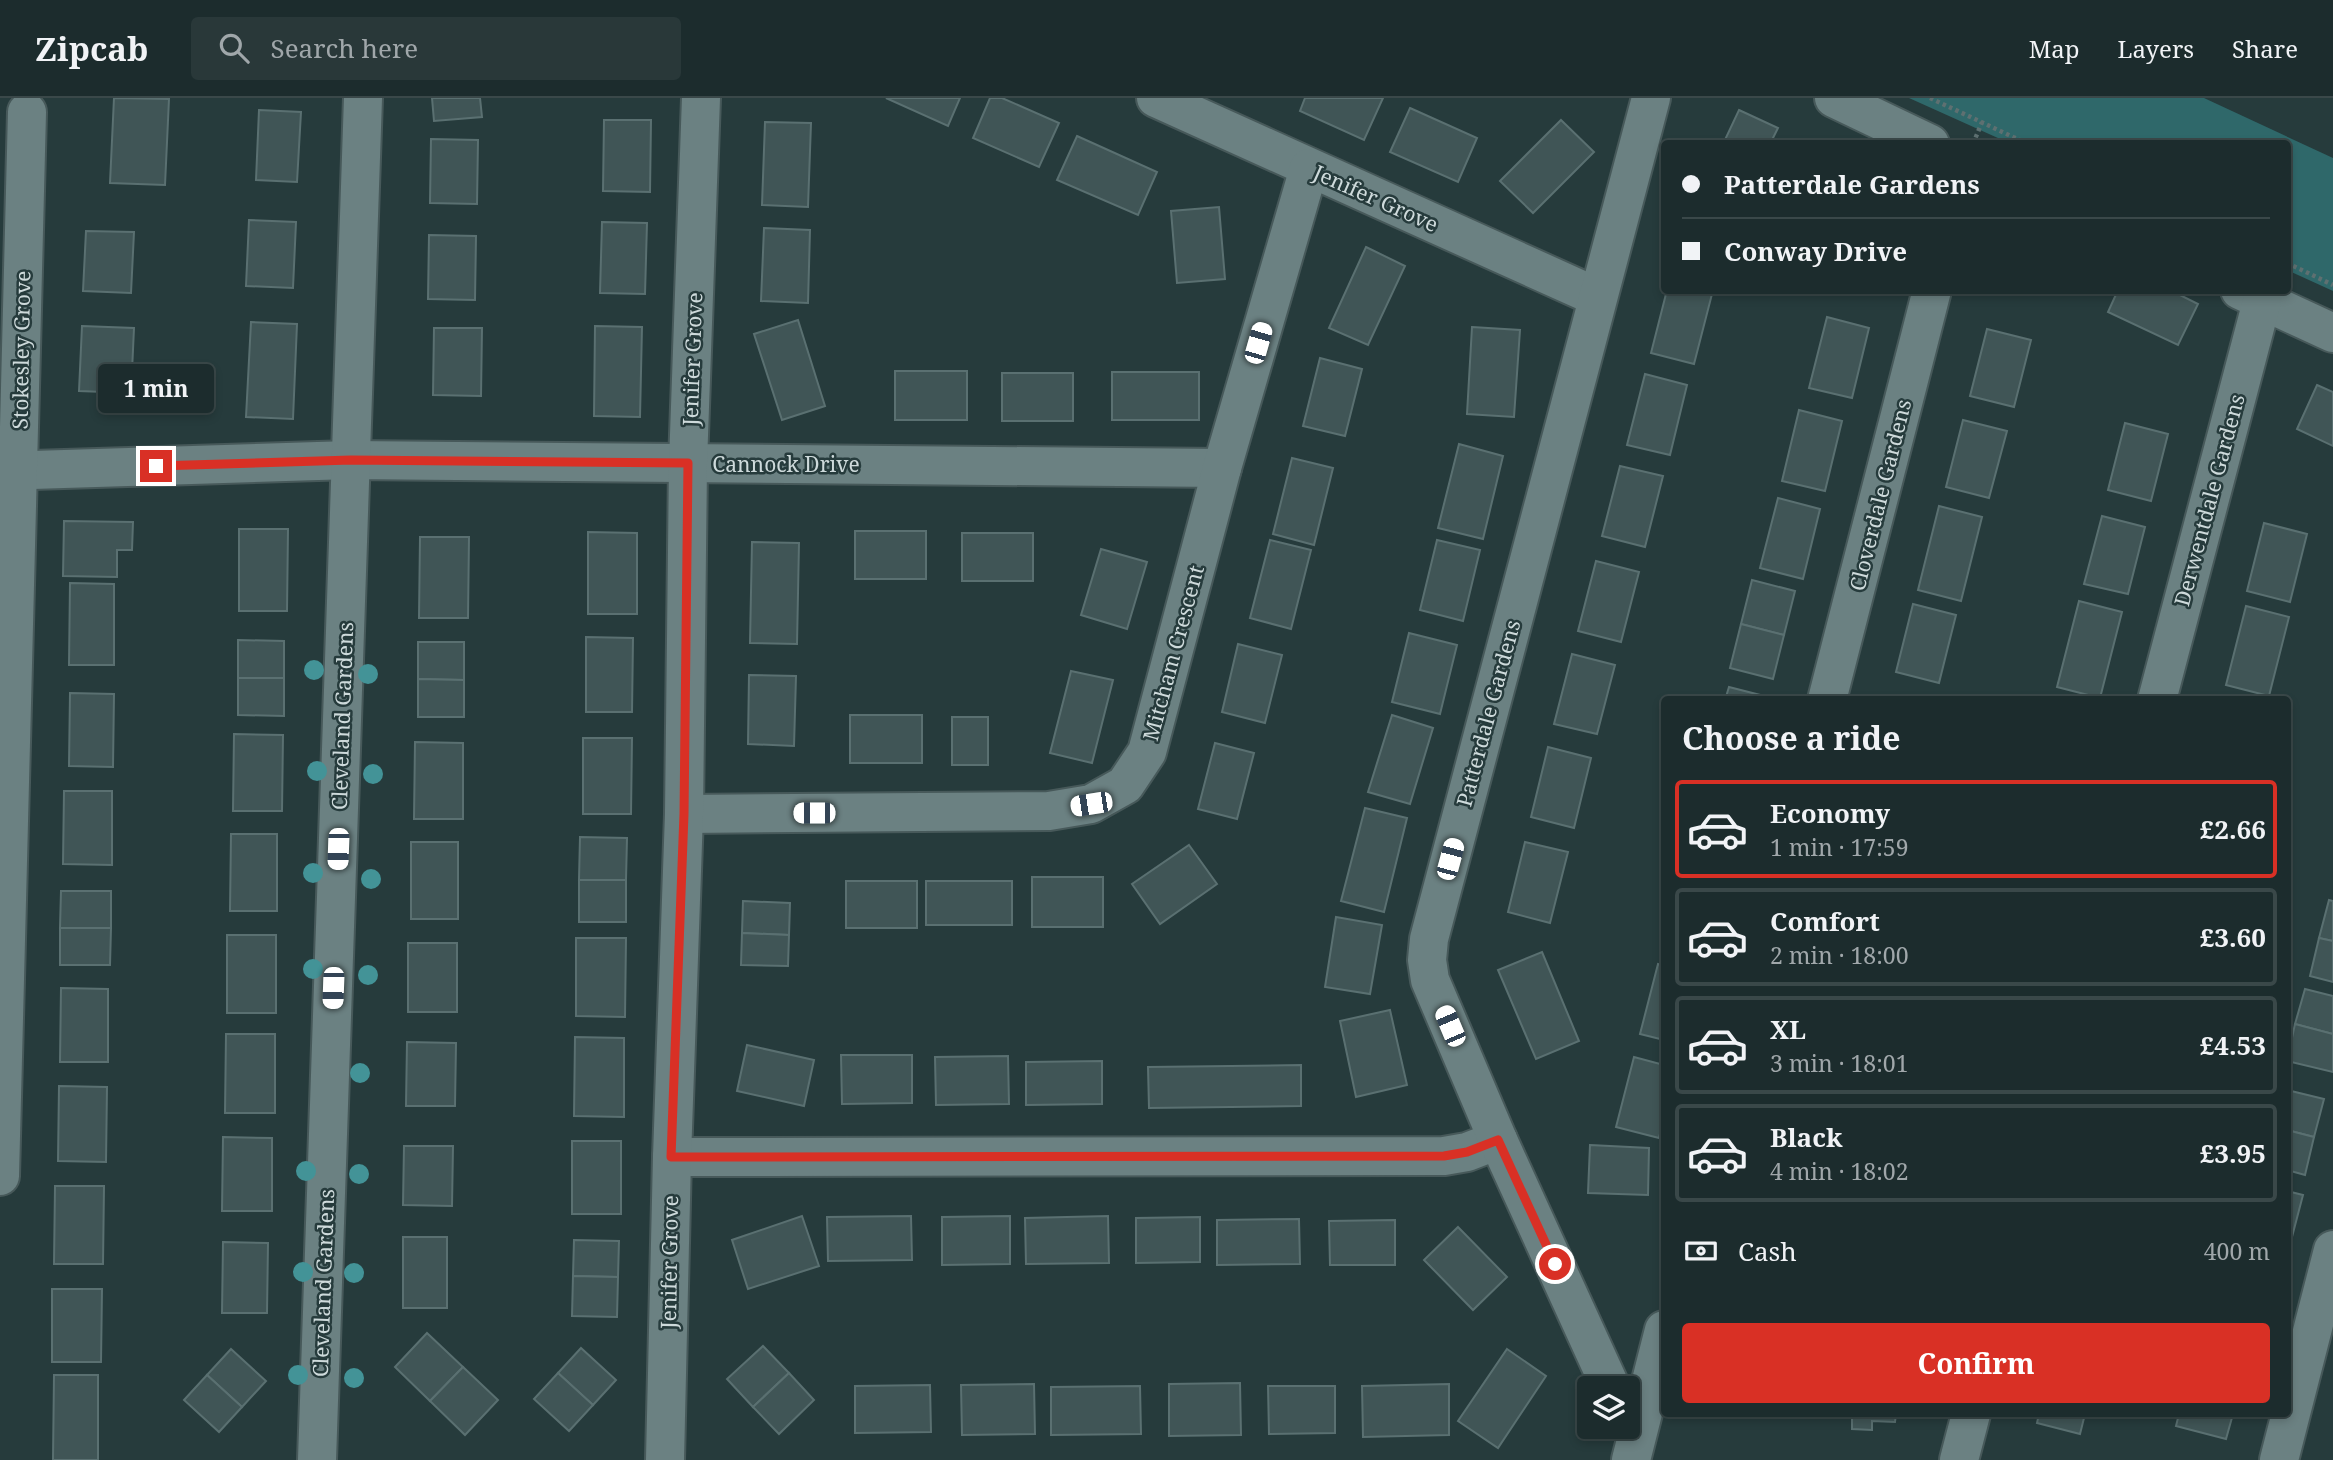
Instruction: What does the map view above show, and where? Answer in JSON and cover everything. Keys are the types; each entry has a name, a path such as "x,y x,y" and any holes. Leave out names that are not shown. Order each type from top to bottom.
{"street":[{"name":"Cleveland Gardens","path":"317,1460 363,98"},
{"name":"Jenifer Grove","path":"665,1460 671,1157 684,814 688,463 701,98"},
{"name":"Jenifer Grove","path":"1156,98 1215,110 1309,168 1597,298"},
{"name":"Patterdale Gardens","path":"1606,1376 1498,1140 1430,980 1427,960 1429,939 1651,98"},
{"path":"1834,98 1922,140"},
{"name":"Stokesley Grove","path":"0,1176 9,471 27,112"},
{"name":"Mitcham Crescent","path":"684,814 1049,811 1091,804 1125,785 1147,752 1222,467 1309,168"},
{"name":"Cloverdale Gardens","path":"1828,696 1932,294"},
{"path":"2251,295 2333,333"},
{"name":"Derwentdale Gardens","path":"2158,696 2251,295"},
{"name":"Cannock Drive","path":"9,471 351,460 1222,467"},
{"path":"671,1157 1444,1156 1467,1152 1498,1140"},
{"path":"2291,1414 2333,1251"},
{"path":"1631,1441 1661,1340"},
{"path":"1959,1460 1969,1417"},
{"path":"2279,1460 2290,1417"}],"path":[{"path":"1930,98 2020,140"},
{"path":"1975,140 1982,122"},
{"path":"2291,265 2333,285"}],"shaded area":[{"path":"1909,98 2204,98 2333,158 2333,291 2291,272 2291,140 2002,140"}],"building":[{"path":"114,98 169,99 165,185 110,183"},
{"path":"432,98 480,98 482,117 434,121"},
{"path":"886,98 960,98 948,126"},
{"path":"990,98 1002,98 1059,123 1039,167 973,138"},
{"path":"1305,98 1383,98 1364,140 1300,111"},
{"path":"1410,108 1477,138 1458,182 1390,152"},
{"path":"259,110 301,112 297,182 256,180"},
{"path":"1739,110 1778,128 1772,140 1725,140"},
{"path":"604,120 651,120 650,192 603,191"},
{"path":"1561,120 1594,152 1533,213 1500,181"},
{"path":"765,122 811,123 808,207 762,205"},
{"path":"1077,136 1157,172 1138,215 1057,180"},
{"path":"431,139 478,140 477,204 430,203"},
{"path":"1219,207 1225,279 1177,283 1171,211"},
{"path":"249,220 296,222 293,288 246,286"},
{"path":"602,222 647,223 645,294 600,293"},
{"path":"764,228 810,230 808,303 761,301"},
{"path":"86,231 134,232 131,293 83,291"},
{"path":"429,235 476,236 475,300 428,299"},
{"path":"1366,247 1405,266 1368,345 1329,328"},
{"path":"1666,294 1712,294 1694,364 1651,353"},
{"path":"2116,294 2178,294 2198,304 2178,345 2108,312"},
{"path":"1827,317 1869,328 1852,398 1809,388"},
{"path":"798,320 825,406 782,420 754,334"},
{"path":"251,322 297,324 293,419 246,417"},
{"path":"82,326 134,328 131,393 79,391"},
{"path":"595,326 642,327 640,417 594,416"},
{"path":"1472,327 1520,330 1514,417 1467,414"},
{"path":"434,328 482,328 481,396 433,395"},
{"path":"1987,329 2031,340 2014,407 1970,396"},
{"path":"1320,358 1362,369 1345,436 1303,426"},
{"path":"895,371 967,371 967,420 895,420"},
{"path":"1112,372 1199,372 1199,420 1112,420"},
{"path":"1002,373 1073,373 1073,421 1002,421"},
{"path":"1645,374 1687,385 1670,455 1627,445"},
{"path":"2317,385 2333,392 2333,446 2297,429"},
{"path":"1799,410 1842,421 1825,491 1782,481"},
{"path":"1963,420 2007,431 1989,498 1946,487"},
{"path":"2125,423 2168,434 2151,501 2108,490"},
{"path":"1459,444 1503,456 1483,539 1438,528"},
{"path":"1292,458 1333,468 1314,545 1273,534"},
{"path":"1620,466 1663,476 1645,547 1602,536"},
{"path":"1778,498 1820,509 1803,579 1760,568"},
{"path":"1939,506 1982,517 1961,601 1918,590"},
{"path":"2102,516 2145,527 2128,594 2084,584"},
{"path":"64,521 133,522 132,550 117,550 117,577 63,576"},
{"path":"2264,523 2307,534 2290,602 2247,591"},
{"path":"239,529 288,529 287,611 239,611"},
{"path":"855,531 926,531 926,579 855,579"},
{"path":"588,532 637,533 637,614 588,614"},
{"path":"962,533 1033,533 1033,581 962,581"},
{"path":"420,537 469,537 468,618 419,618"},
{"path":"1270,540 1311,550 1291,629 1250,618"},
{"path":"1437,540 1480,550 1463,621 1420,610"},
{"path":"752,542 799,543 797,644 750,643"},
{"path":"1101,549 1147,562 1127,629 1081,615"},
{"path":"1596,561 1639,572 1621,642 1578,631"},
{"path":"1752,580 1795,591 1784,635 1741,624"},
{"path":"70,583 114,584 114,665 69,665"},
{"path":"2079,601 2122,612 2101,696 2057,687"},
{"path":"1913,604 1956,615 1939,683 1896,672"},
{"path":"2246,606 2289,617 2269,696 2226,685"},
{"path":"1741,624 1784,635 1773,679 1730,668"},
{"path":"1409,633 1457,645 1440,714 1392,702"},
{"path":"586,637 633,638 632,712 586,712"},
{"path":"238,640 284,641 284,678 238,678"},
{"path":"418,642 464,642 464,680 418,679"},
{"path":"1238,644 1282,655 1265,723 1222,712"},
{"path":"1572,654 1615,665 1597,734 1554,724"},
{"path":"1071,671 1113,680 1092,763 1050,753"},
{"path":"749,675 796,676 794,746 748,744"},
{"path":"238,678 284,678 284,716 238,715"},
{"path":"418,679 464,680 464,717 418,717"},
{"path":"1729,687 1764,696 1726,696"},
{"path":"70,693 114,694 113,767 69,766"},
{"path":"850,715 922,715 922,763 850,763"},
{"path":"1392,715 1433,728 1410,804 1368,792"},
{"path":"952,717 988,717 988,765 952,765"},
{"path":"234,734 283,735 282,811 233,811"},
{"path":"583,738 632,738 631,814 583,814"},
{"path":"415,742 463,743 463,819 414,819"},
{"path":"1215,743 1254,753 1237,819 1198,809"},
{"path":"1548,747 1591,758 1574,828 1531,817"},
{"path":"64,791 112,791 112,865 63,864"},
{"path":"1365,808 1407,818 1384,912 1341,901"},
{"path":"231,834 277,834 277,911 230,911"},
{"path":"580,837 627,838 626,880 579,880"},
{"path":"411,842 458,842 458,919 411,919"},
{"path":"1525,842 1568,852 1550,923 1508,912"},
{"path":"1189,845 1217,884 1160,924 1132,884"},
{"path":"1032,877 1103,877 1103,927 1032,927"},
{"path":"579,880 626,880 626,922 579,922"},
{"path":"846,881 917,881 917,928 846,928"},
{"path":"926,881 1012,881 1012,925 926,925"},
{"path":"61,891 111,891 111,928 60,928"},
{"path":"2329,900 2333,901 2333,941 2319,938"},
{"path":"743,901 790,903 789,935 742,933"},
{"path":"1336,917 1382,925 1370,994 1325,987"},
{"path":"60,928 111,928 110,965 60,965"},
{"path":"742,933 789,935 788,966 741,965"},
{"path":"227,935 276,935 276,1013 227,1013"},
{"path":"576,938 626,938 625,1017 576,1016"},
{"path":"2319,938 2333,941 2333,982 2310,976"},
{"path":"408,943 457,943 457,1012 408,1012"},
{"path":"1542,952 1579,1041 1536,1059 1498,970"},
{"path":"1658,964 1661,965 1661,1039 1640,1034"},
{"path":"61,988 108,989 108,1062 60,1062"},
{"path":"2305,989 2333,996 2333,1034 2295,1024"},
{"path":"1390,1010 1407,1085 1356,1097 1340,1021"},
{"path":"2295,1024 2333,1034 2333,1072 2291,1062"},
{"path":"226,1034 275,1034 275,1113 225,1113"},
{"path":"575,1037 624,1038 624,1117 574,1116"},
{"path":"407,1042 456,1043 455,1106 406,1106"},
{"path":"747,1045 814,1060 804,1106 737,1091"},
{"path":"841,1055 912,1055 912,1103 842,1104"},
{"path":"1008,1056 1009,1104 936,1105 935,1057"},
{"path":"1634,1057 1661,1064 1659,1138 1616,1127"},
{"path":"1102,1061 1102,1104 1026,1105 1026,1062"},
{"path":"1301,1065 1301,1106 1149,1108 1148,1067"},
{"path":"59,1086 107,1087 106,1162 58,1161"},
{"path":"2291,1091 2324,1099 2314,1137 2291,1131"},
{"path":"2291,1131 2314,1137 2305,1175 2291,1171"},
{"path":"223,1137 272,1138 272,1211 222,1211"},
{"path":"572,1141 621,1141 621,1214 572,1214"},
{"path":"1590,1145 1649,1148 1648,1195 1588,1193"},
{"path":"404,1146 453,1146 452,1206 403,1205"},
{"path":"55,1186 104,1186 103,1264 54,1264"},
{"path":"2291,1192 2303,1195 2291,1241"},
{"path":"802,1216 819,1266 748,1289 732,1240"},
{"path":"911,1216 912,1260 828,1261 827,1217"},
{"path":"1010,1216 1010,1264 942,1265 942,1217"},
{"path":"1108,1216 1109,1263 1026,1264 1025,1218"},
{"path":"1200,1217 1200,1262 1136,1263 1136,1218"},
{"path":"1299,1219 1300,1264 1217,1265 1217,1220"},
{"path":"1395,1220 1395,1265 1330,1265 1329,1221"},
{"path":"1458,1227 1507,1277 1473,1310 1424,1260"},
{"path":"403,1237 447,1237 447,1308 403,1308"},
{"path":"574,1240 619,1241 618,1277 573,1276"},
{"path":"223,1242 268,1243 267,1313 222,1313"},
{"path":"573,1276 618,1277 617,1317 572,1316"},
{"path":"52,1289 102,1289 101,1362 52,1362"},
{"path":"427,1333 463,1367 430,1401 395,1367"},
{"path":"763,1346 789,1373 753,1407 727,1379"},
{"path":"581,1348 616,1380 593,1405 558,1373"},
{"path":"231,1349 266,1381 242,1407 207,1375"},
{"path":"1507,1349 1546,1376 1498,1448 1458,1421"},
{"path":"463,1367 498,1400 465,1435 430,1401"},
{"path":"558,1373 593,1405 569,1431 534,1399"},
{"path":"789,1373 814,1400 779,1434 753,1407"},
{"path":"54,1375 98,1375 98,1460 53,1460"},
{"path":"207,1375 242,1407 219,1432 184,1400"},
{"path":"1240,1383 1241,1435 1169,1436 1169,1384"},
{"path":"1034,1384 1035,1434 962,1435 961,1385"},
{"path":"1449,1384 1449,1435 1363,1437 1362,1386"},
{"path":"930,1385 931,1432 855,1433 855,1386"},
{"path":"1140,1386 1141,1434 1051,1435 1051,1387"},
{"path":"1268,1386 1335,1386 1335,1433 1269,1434"},
{"path":"1852,1417 1896,1417 1895,1422 1872,1421 1872,1430 1852,1429"},
{"path":"2038,1417 2084,1417 2080,1434 2037,1423"},
{"path":"2178,1417 2232,1417 2226,1439 2176,1426"}],"route":[{"path":"156,466 351,460 688,463 684,814 671,1157 1444,1156 1467,1152 1498,1140 1555,1264"}]}
